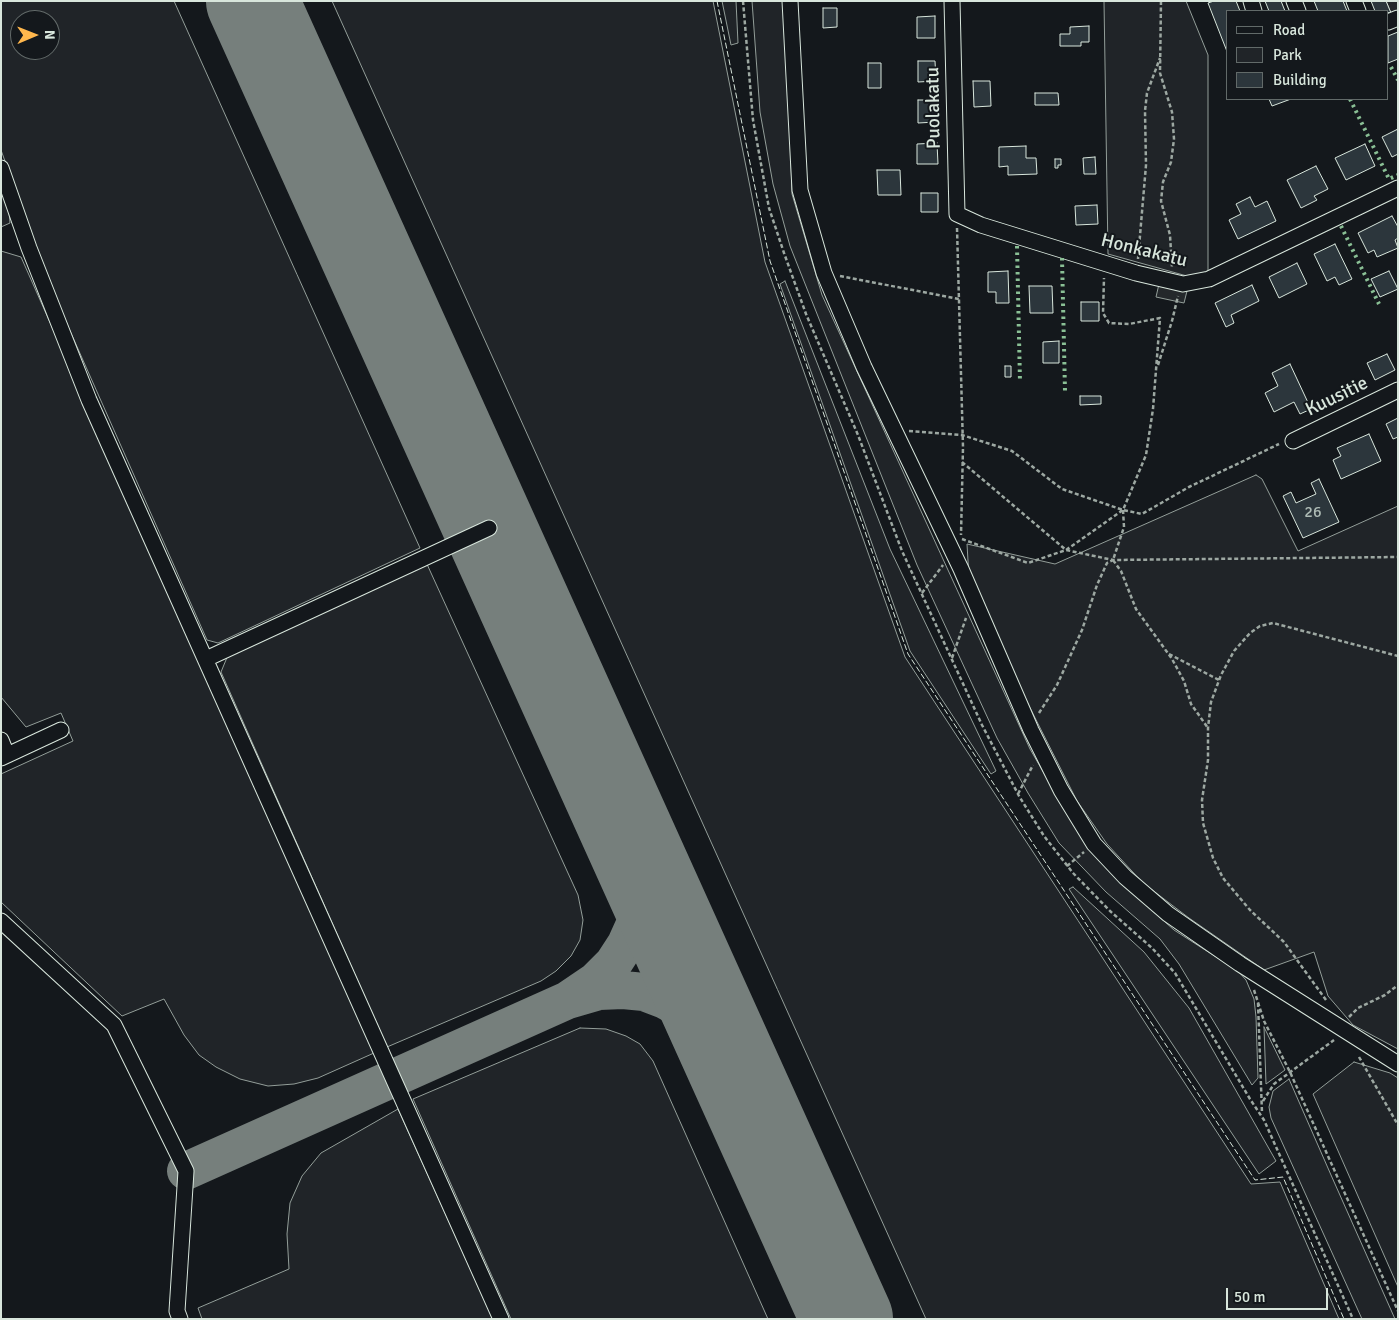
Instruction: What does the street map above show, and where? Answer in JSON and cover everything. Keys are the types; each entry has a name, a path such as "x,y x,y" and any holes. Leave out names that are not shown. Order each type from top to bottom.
{"street":[{"path":"790,1 800,190 824,273 864,367 942,530 957,549 973,598 1031,730 1061,790 1094,844 1125,877 1168,914 1343,1030 1398,1064"},
{"name":"Puolakatu","path":"952,1 957,214"},
{"path":"1,168 29,248 74,364 501,1319"},
{"name":"Honkakatu","path":"957,214 981,225 1136,273 1183,284 1209,280 1398,188"},
{"name":"Kuusitie","path":"1293,441 1398,390"},
{"path":"206,659 490,528"},
{"path":"1,740 4,756 61,730"},
{"path":"1,921 114,1025 186,1170 177,1311 180,1319"}],"path":[{"path":"1156,373 1178,298 1173,282 1170,235 1161,201 1163,182 1171,162 1174,139 1172,112 1160,73 1161,1"},
{"path":"1136,273 1146,172 1145,111 1148,93 1160,56"},
{"path":"922,594 957,549 961,538 962,435 957,214"},
{"path":"1105,262 1103,313 1109,323 1129,324 1160,318 1156,373 1146,455 1123,510 1124,527 1114,560 1121,571 1136,609 1169,654 1184,681 1191,704 1208,728"},
{"path":"824,273 959,300"},
{"path":"894,429 962,435 1012,451 1062,489 1123,510 1142,514 1189,487 1282,442 1293,441"},
{"path":"962,462 1066,550 1114,560 1398,557"},
{"path":"942,530 1028,563 1066,550 1123,510"},
{"path":"1031,730 1037,716 1057,686 1107,563 1114,560"},
{"path":"952,658 973,598"},
{"path":"1330,1008 1284,942 1245,904 1223,878 1213,858 1203,823 1202,800 1208,760 1208,728 1211,702 1219,680 1234,651 1250,633 1260,626 1273,623 1398,656"},
{"path":"1169,654 1219,680"},
{"path":"1018,794 1041,751"},
{"path":"1067,866 1094,844"},
{"path":"1251,985 1264,1021 1290,1072 1398,1311"},
{"path":"1263,1101 1274,1084 1331,1044 1343,1030 1349,1016 1358,1008 1385,995 1398,985"},
{"path":"1258,1000 1263,1101 1261,1114"},
{"path":"1358,1056 1398,1125"}],"green space":[{"path":"1,1 174,1 420,548 218,643 207,640 47,279 1,150"},
{"path":"332,1 713,1 765,262 905,657 1251,1184 1280,1182 1339,1319 926,1319"},
{"path":"722,1 736,1 738,43 731,45"},
{"path":"752,1 786,1 792,194 822,295 1030,749 1082,839 1117,879 1174,930 1238,971 1246,980 1254,999 1256,1017 1258,1078 1252,1085 1179,964 1160,939 1106,892 1059,843 997,738 917,565 790,246 773,184 760,112"},
{"path":"1104,1 1186,1 1208,55 1208,272 1187,276 1108,254"},
{"path":"1,190 9,212 10,223 1,227"},
{"path":"1,251 21,257 374,1053 318,1078 294,1084 268,1086 240,1079 216,1067 199,1055 184,1035 164,999 122,1016 1,902 1,774 73,741 61,713 26,727 1,697"},
{"path":"785,281 890,549 996,771 991,774 910,651 780,284"},
{"path":"1256,475 1262,479 1298,551 1398,506 1398,1049 1353,1025 1328,996 1314,952 1264,970 1189,918 1143,883 1107,844 1077,801 1025,698 969,578 967,544 1055,564"},
{"path":"426,562 578,895 583,920 580,940 571,956 556,971 541,981 387,1047 221,672 228,655"},
{"path":"1073,887 1144,952 1189,1008 1276,1161 1259,1174 1069,889"},
{"path":"1264,1027 1285,1070 1266,1084"},
{"path":"580,1028 606,1029 626,1036 640,1044 653,1061 768,1319 511,1319 413,1099"},
{"path":"1354,1062 1390,1073 1398,1078 1398,1287 1313,1094"},
{"path":"1289,1079 1395,1319 1362,1319 1271,1118 1269,1107 1273,1091"},
{"path":"398,1109 493,1319 202,1319 198,1308 289,1269 287,1234 290,1203 302,1176 321,1153"}],"shaded area":[{"path":"1386,1 1398,1 1398,10 1391,13"},
{"path":"1159,284 1187,291 1184,303 1156,297"}],"building":[{"path":"1214,1 1236,1 1240,10 1226,10 1226,49 1208,3"},
{"path":"1265,1 1281,1 1285,10 1269,10"},
{"path":"1314,1 1343,1 1347,10 1318,10"},
{"path":"1371,1 1386,1 1391,13 1389,13 1389,10 1375,10"},
{"path":"823,8 837,8 837,27 823,28"},
{"path":"935,16 935,38 917,38 917,17"},
{"path":"1089,26 1089,42 1081,42 1081,46 1060,46 1060,34 1070,34 1070,27"},
{"path":"1398,32 1398,59 1389,63 1389,36"},
{"path":"918,61 935,61 936,81 918,82"},
{"path":"868,63 881,63 881,88 868,88"},
{"path":"973,81 990,81 991,106 974,107"},
{"path":"1035,93 1058,93 1059,105 1035,105"},
{"path":"918,100 936,100 936,122 918,123"},
{"path":"1269,100 1288,100 1272,106"},
{"path":"1398,129 1398,154 1392,157 1382,137"},
{"path":"937,143 938,164 917,164 917,144"},
{"path":"1365,144 1375,166 1346,180 1335,158"},
{"path":"1026,146 1026,158 1036,158 1037,174 1008,175 1008,166 999,167 999,147"},
{"path":"1095,157 1096,174 1084,174 1083,158"},
{"path":"1055,159 1061,159 1061,165 1058,165 1058,168 1055,168"},
{"path":"1316,166 1328,189 1314,196 1317,200 1301,208 1287,180"},
{"path":"877,170 900,170 901,195 878,195"},
{"path":"921,193 938,193 938,212 921,212"},
{"path":"1250,197 1255,207 1267,201 1276,221 1238,239 1229,220 1241,214 1236,204"},
{"path":"1097,205 1098,224 1076,225 1075,206"},
{"path":"1392,216 1398,227 1398,238 1395,240 1398,248 1377,257 1374,250 1368,253 1358,233"},
{"path":"1335,244 1352,279 1339,285 1335,277 1327,281 1314,254"},
{"path":"1297,263 1307,284 1279,298 1269,277"},
{"path":"1008,271 1009,303 996,303 996,292 988,292 988,272"},
{"path":"1389,271 1398,289 1380,297 1371,279"},
{"path":"1252,285 1259,301 1231,315 1234,323 1226,327 1215,303"},
{"path":"1029,286 1052,286 1053,313 1030,313"},
{"path":"1081,302 1099,302 1099,321 1081,321"},
{"path":"1059,341 1059,363 1043,363 1043,342"},
{"path":"1387,354 1395,370 1375,380 1367,363"},
{"path":"1290,364 1311,409 1300,414 1294,402 1274,412 1265,393 1278,386 1272,373"},
{"path":"1005,366 1011,366 1011,377 1005,377"},
{"path":"1080,396 1101,396 1101,404 1080,405"},
{"path":"1398,418 1398,437 1393,439 1386,424"},
{"path":"1369,434 1381,461 1341,479 1333,460 1341,456 1337,448"},
{"path":"1319,479 1339,522 1303,538 1283,496 1291,492 1296,503 1316,494 1311,483"}],"taxiway":[{"path":"630,838 639,874 639,902 635,924 626,944 613,964 596,981 568,1000 599,991 623,990 644,992 665,1000 687,1012 702,1026 735,1072"},
{"path":"186,1171 568,1000"}],"runway":[{"path":"252,1 847,1319"}],"hedge":[{"path":"1391,67 1398,80"},
{"path":"1350,100 1389,179 1398,175"},
{"path":"1341,226 1379,304"},
{"path":"1017,246 1020,382"},
{"path":"1062,258 1065,391"}],"fence":[{"path":"717,1 770,261 908,654 1255,1180 1283,1177 1344,1319"}]}
